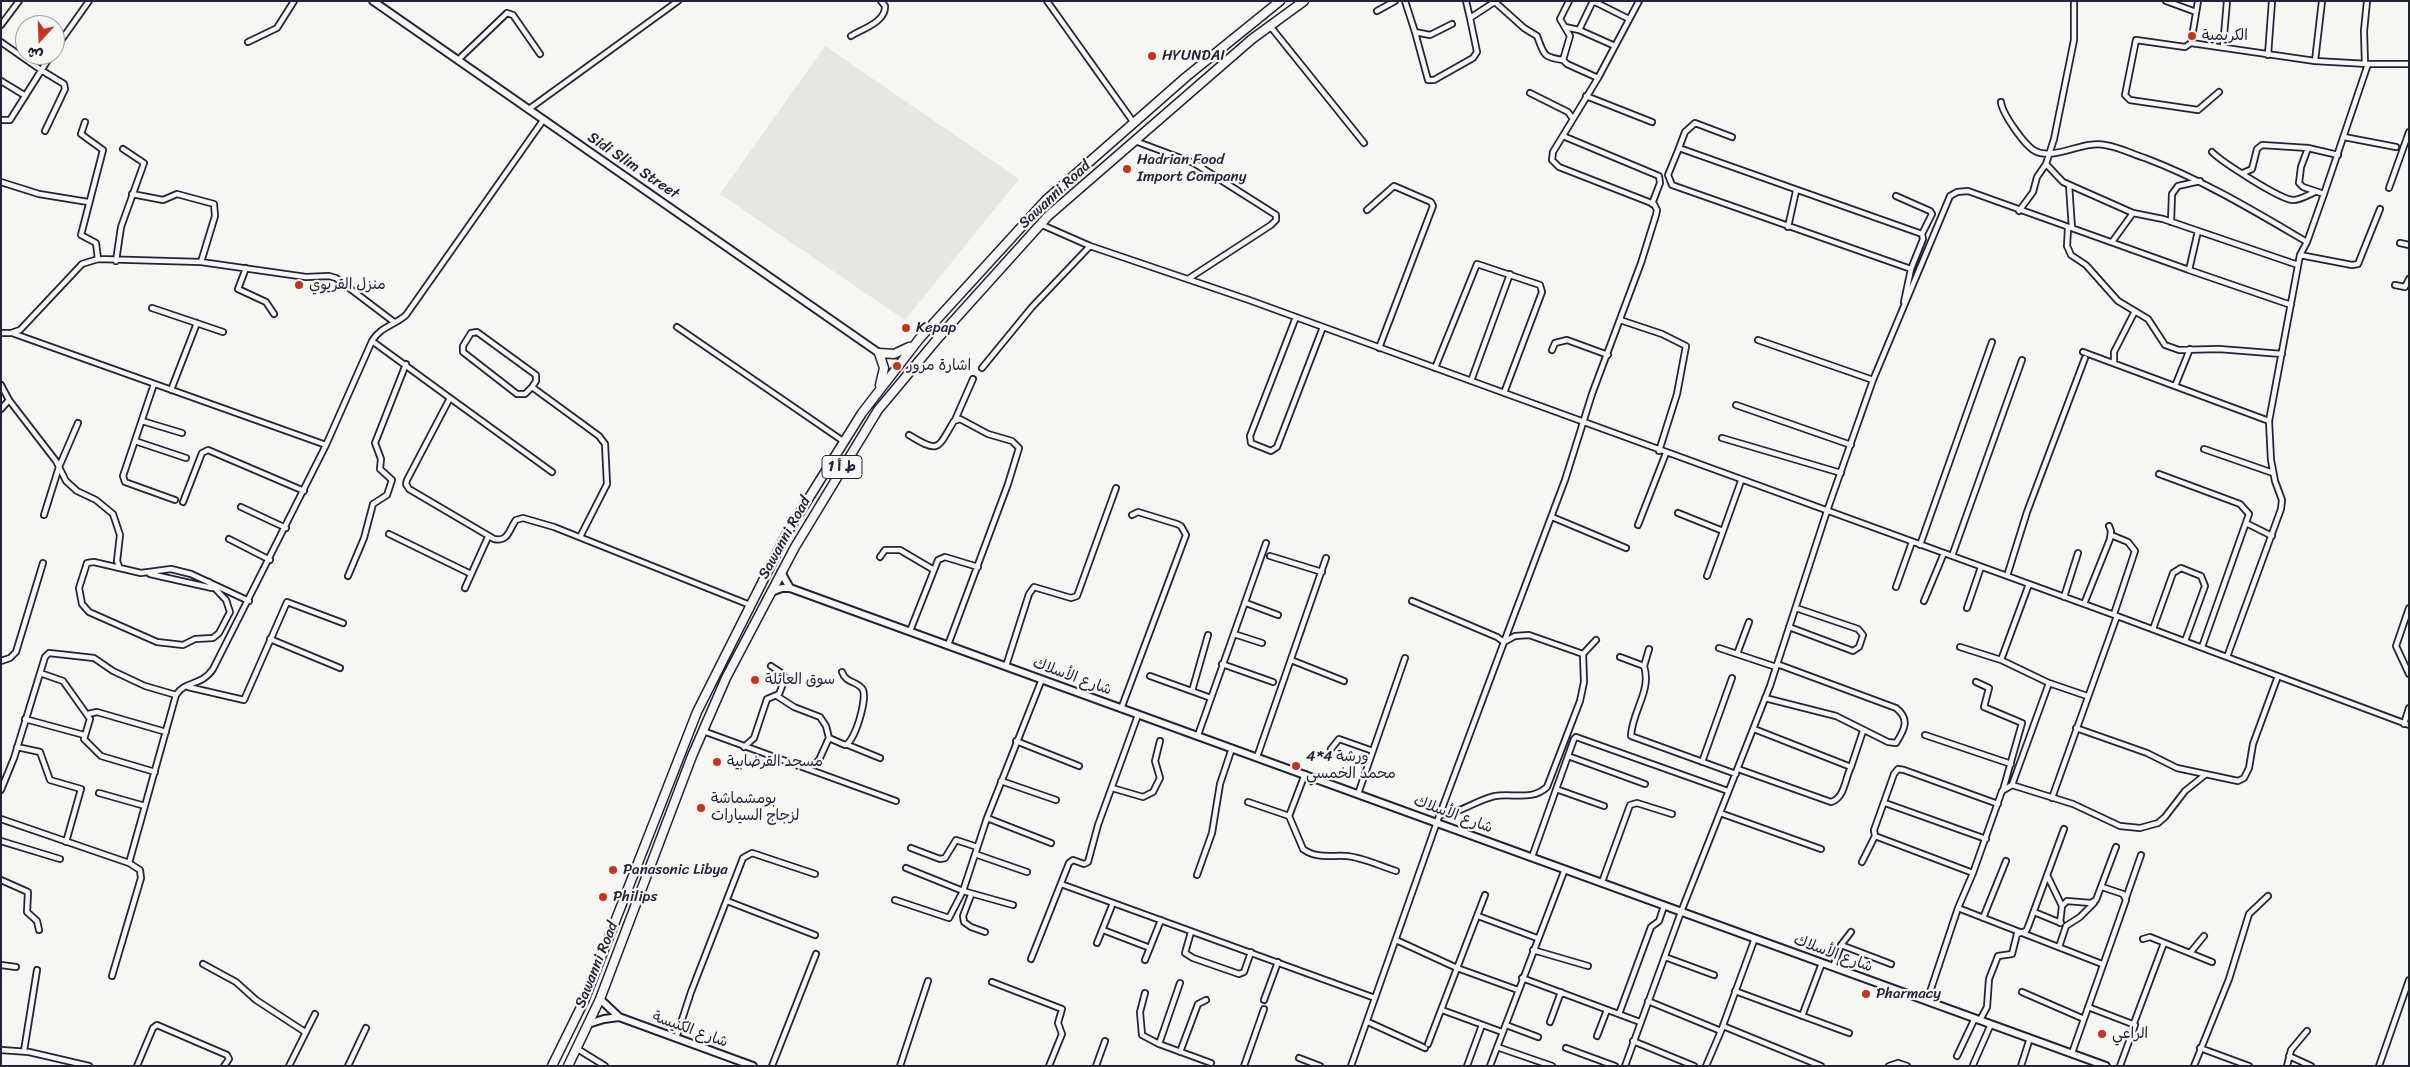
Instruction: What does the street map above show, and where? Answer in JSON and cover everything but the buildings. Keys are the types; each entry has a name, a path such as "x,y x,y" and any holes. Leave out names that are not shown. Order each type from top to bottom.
{"highway":[{"name":"Sawanni Road","path":"552,1066 584,1001 697,712 787,533 843,441 879,389 920,338 1038,209 1134,123 1232,39 1280,1"},
{"name":"Sawanni Road","path":"568,1066 600,999 703,730 726,678 781,572 878,410 939,337 1040,224 1270,26 1304,1"},
{"path":"1081,171 1079,178 1086,184"},
{"path":"1059,189 1064,193 1067,200"},
{"path":"879,389 884,368 879,353 892,354 900,352 920,338"}],"street":[{"path":"11,1 19,2"},
{"path":"65,35 88,1"},
{"path":"248,42 278,28 294,1"},
{"name":"Sidi Slim Street","path":"373,1 879,353"},
{"path":"529,109 678,1"},
{"path":"851,36 884,15 885,6 881,1"},
{"path":"1047,1 1134,123"},
{"path":"1377,11 1395,1"},
{"path":"1405,1 1428,80 1434,80 1472,58 1477,52 1466,1"},
{"path":"1563,60 1570,36 1561,22 1561,15 1569,1"},
{"path":"1580,30 1593,1 1629,19"},
{"path":"1351,1066 1437,822 1552,517 1656,215 1657,210 1652,204 1554,164 1552,160 1553,152 1598,78 1639,1"},
{"path":"2019,210 2034,192 2037,177 2046,164 2061,108 2074,40 2074,1"},
{"path":"2166,1 2196,12"},
{"path":"2191,43 2198,1"},
{"path":"2222,47 2227,1"},
{"path":"2268,55 2272,1"},
{"path":"2315,61 2322,1"},
{"path":"2227,657 2281,509 2282,500 2273,472 2269,421 2300,255 2307,242 2338,155 2366,64 2364,36 2367,1"},
{"path":"1,25 19,2"},
{"path":"1470,18 1496,2 1524,28 1537,36 1540,50 1544,55 1563,60 1567,64 1598,78"},
{"path":"458,60 507,13 513,15 540,54"},
{"path":"1415,32 1430,35 1452,24"},
{"path":"1270,26 1364,143"},
{"path":"1564,27 1580,30 1615,46"},
{"path":"2219,92 2198,110 2130,100 2125,95 2136,40 2185,46 2191,43 2315,61 2409,64"},
{"path":"1,42 65,86 45,131"},
{"path":"1,120 10,120 44,65"},
{"path":"1,80 24,95"},
{"path":"1530,93 1544,102 1568,112 1573,119"},
{"path":"1586,96 1652,122"},
{"path":"2001,102 2002,110 2030,147 2037,152 2048,154 2092,144 2105,144 2169,167 2201,181 2307,242"},
{"path":"129,863 176,695 182,688 208,677 286,528 326,445 372,341 383,328 399,321 406,315 544,119"},
{"path":"85,122 81,134 103,150 81,235 96,242 98,259"},
{"path":"1732,137 1695,123 1685,132 1668,175 1672,185 1911,269"},
{"path":"2389,188 2409,132"},
{"path":"1563,136 1659,176 1660,183 1652,204"},
{"path":"2344,137 2396,147 2405,140"},
{"path":"1135,141 1194,162 1276,215 1276,220 1271,225 1188,279"},
{"path":"2243,174 2252,169 2257,149 2262,145 2308,148 2338,155"},
{"path":"2396,147 2400,154"},
{"path":"1679,148 1796,191 1922,234"},
{"path":"2308,148 2298,179 2303,187 2324,194"},
{"path":"116,261 121,227 144,163 123,149"},
{"path":"2212,152 2250,181 2267,187 2289,200 2301,198 2315,192"},
{"path":"2046,164 2063,182 2133,212 2170,222 2298,265"},
{"path":"2170,222 2172,194 2178,186 2201,181"},
{"path":"1,182 39,194 88,202"},
{"path":"2069,185 2070,228 2067,246 2071,255 2086,266 2118,301 2148,319 2165,345 2179,350 2282,354"},
{"path":"1368,210 1394,186 1426,200 1433,206 1379,348"},
{"path":"1788,227 1796,191"},
{"path":"1625,1066 1681,912 1766,698 1826,511 1873,380 1950,196 1956,192 1968,191 2291,305"},
{"path":"132,194 163,200 177,194 214,204 215,216 201,262"},
{"path":"1896,196 1930,211 1932,214 1922,234 1924,239 1911,269 1903,308"},
{"path":"2300,255 2352,265 2358,264 2380,209"},
{"path":"2112,242 2133,212"},
{"path":"1040,224 1090,246 1323,327 1741,481 2115,615 2406,725 2409,708"},
{"path":"2189,270 2198,231"},
{"path":"2400,243 2409,245"},
{"path":"982,368 1032,307 1090,246"},
{"path":"12,333 25,325 82,264 98,259 201,262 306,277 329,276 336,278 394,322"},
{"path":"1435,368 1475,266 1479,263 1540,285 1542,289 1504,394"},
{"path":"246,268 238,289 266,302 274,314"},
{"path":"1471,381 1510,274"},
{"path":"2395,285 2405,287 2409,279"},
{"path":"152,308 223,332"},
{"path":"2114,362 2114,352 2136,311"},
{"path":"1296,318 1250,436 1251,443 1271,451 1277,447 1323,327"},
{"path":"1620,320 1662,334 1682,342 1686,346 1677,394 1659,451"},
{"path":"171,390 197,323"},
{"path":"677,327 843,441"},
{"path":"476,332 536,375 536,380 532,387 525,394 517,394 463,352 463,346 471,333 476,332"},
{"path":"1,333 12,333 326,445"},
{"path":"1552,350 1555,343 1567,340 1608,354"},
{"path":"1758,340 1873,380"},
{"path":"372,341 552,472"},
{"path":"1920,545 1992,342"},
{"path":"2175,386 2190,349"},
{"path":"2083,352 2269,421"},
{"path":"2007,576 2028,512 2085,358"},
{"path":"1952,556 2022,360"},
{"path":"348,576 364,538 370,509 375,501 387,494 392,480 380,470 381,459 375,443 406,364"},
{"path":"909,435 927,446 937,446 943,442 973,379"},
{"path":"154,384 123,476 124,480 176,500"},
{"path":"1,385 9,400 50,452 66,481 73,489 96,500 113,514 120,535 117,561 119,566"},
{"path":"532,387 599,436 605,444 607,484 580,537"},
{"path":"450,398 408,480 407,486 488,537 503,540 516,520 523,518 580,537 750,604"},
{"path":"1,409 9,400"},
{"path":"1736,405 1850,445"},
{"path":"948,644 978,567 1019,448 1012,441 997,438 963,420 955,420"},
{"path":"142,421 182,433"},
{"path":"44,516 59,467 78,423"},
{"path":"1722,438 1841,473"},
{"path":"135,441 186,458"},
{"path":"2204,448 2273,472"},
{"path":"183,502 202,453 208,450 304,491"},
{"path":"1638,525 1666,453"},
{"path":"2159,474 2240,504 2249,514 2202,648"},
{"path":"1707,576 1741,481"},
{"path":"1006,666 1029,594 1034,587 1068,598 1077,596 1116,488"},
{"path":"241,507 286,528"},
{"path":"1121,709 1186,534 1181,526 1177,524 1138,512 1132,515"},
{"path":"1678,513 1723,531"},
{"path":"1552,517 1626,548"},
{"path":"2246,523 2272,536"},
{"path":"2084,604 2111,535 2108,526"},
{"path":"389,534 471,574"},
{"path":"2052,798 2135,551 2128,542 2111,535"},
{"path":"465,588 488,537"},
{"path":"229,539 270,560"},
{"path":"1896,587 1912,542"},
{"path":"1198,735 1266,543"},
{"path":"880,557 884,550 900,550 934,570"},
{"path":"1924,601 1944,553"},
{"path":"2064,597 2078,553"},
{"path":"1270,556 1322,572"},
{"path":"910,631 938,560 945,557 978,567"},
{"path":"1257,757 1326,558"},
{"path":"209,582 212,588 226,600 230,612 219,633 213,638 194,639 183,645 157,642 102,620 89,612 82,604 79,588 87,563 94,562 212,588"},
{"path":"1,662 10,658 16,652 43,563"},
{"path":"1967,608 1981,567"},
{"path":"2153,629 2173,573 2181,568 2201,576 2206,586 2185,641"},
{"path":"148,574 159,570 171,569 191,574 248,601"},
{"path":"771,592 782,588 790,588 781,572"},
{"path":"2001,660 2029,584"},
{"name":"شارع الأسلاك","path":"790,588 2106,1066"},
{"path":"186,686 244,700 287,602 343,623"},
{"path":"1412,602 1497,637 1504,642"},
{"path":"1246,603 1278,615"},
{"path":"1790,627 1853,651 1859,647 1863,635 1858,629 1796,608"},
{"path":"2409,608 2396,646 2409,674"},
{"path":"1737,654 1749,622"},
{"path":"1234,634 1262,644"},
{"path":"1192,691 1208,635"},
{"path":"1504,642 1514,636 1529,635 1583,654"},
{"path":"270,639 340,668"},
{"path":"1440,815 1456,812 1480,801 1497,796 1537,794 1548,787 1580,701 1584,682 1583,654 1596,640"},
{"path":"1719,648 1896,708 1904,714 1906,721 1896,743 1888,742 1836,716 1766,698"},
{"path":"1960,648 2001,660 2049,683 2087,696"},
{"path":"1649,649 1644,666 1646,681 1631,736 1736,774"},
{"path":"1,790 17,747 45,657 49,653 86,657 145,686 176,695"},
{"path":"1358,794 1405,658"},
{"path":"1620,658 1644,666"},
{"path":"1291,660 1344,681"},
{"path":"1222,664 1273,682"},
{"path":"771,666 783,674 786,679 777,696"},
{"path":"842,672 846,680 860,686 864,696 863,706 852,740 848,745"},
{"path":"40,673 63,681 88,714 90,719 84,735 85,742 101,756 155,772"},
{"path":"1150,676 1211,698"},
{"path":"2076,728 2147,753 2164,763 2205,775 2238,781 2244,778 2251,762 2253,744 2278,676"},
{"path":"1702,762 1732,678"},
{"path":"895,900 950,918 963,891 987,818 1042,679"},
{"path":"1928,1001 1958,908 1974,873 1998,804 2022,722 1984,707 1988,688 1976,682"},
{"path":"2002,791 2012,785 2049,683"},
{"path":"744,747 754,738 768,698 777,696 794,707 820,717 826,726 830,738 822,756 808,769"},
{"path":"88,714 97,712 166,732"},
{"path":"1031,959 1069,862 1073,860 1084,864 1088,862 1138,715"},
{"path":"25,719 84,735"},
{"path":"1754,729 1850,767"},
{"path":"703,730 744,747 896,801"},
{"path":"1738,769 1831,802 1836,800 1842,792 1863,731"},
{"path":"1925,735 2011,764"},
{"path":"1532,857 1576,737 1728,791"},
{"path":"830,738 880,758"},
{"path":"1331,749 1339,739 1373,751"},
{"path":"1016,741 1079,766"},
{"path":"1112,788 1143,797 1153,792 1160,778 1155,761 1160,741"},
{"path":"17,747 40,752 50,780 81,789 66,842"},
{"path":"1197,875 1212,833 1220,784 1232,748"},
{"path":"1568,756 1645,784"},
{"path":"1862,862 1875,836 1874,830 1894,774 1898,769 1998,804"},
{"path":"1305,774 1289,816 1303,849 1306,852 1321,856 1345,856 1361,859 1396,871"},
{"path":"2012,785 2073,804 2120,826 2140,828 2158,823 2185,792 2205,775"},
{"path":"1001,781 1056,800"},
{"path":"1556,788 1604,806"},
{"path":"99,793 145,806"},
{"path":"1248,802 1289,816"},
{"path":"1602,882 1630,805 1637,803 1672,814"},
{"path":"1885,803 1986,839"},
{"path":"1720,813 1821,849"},
{"path":"987,818 1052,843"},
{"path":"1,819 129,863 140,870 141,878 112,976"},
{"path":"1957,1056 1978,1019 1987,1008 1989,979 1998,956 2012,954 2017,934 2028,927 2064,829"},
{"path":"1875,836 1974,873"},
{"path":"910,848 940,859 945,858 956,840 977,847"},
{"path":"1,841 60,859"},
{"path":"2059,947 2066,926 2080,917 2094,902 2102,887 2116,847"},
{"path":"676,1038 691,992 744,858 752,853 815,874"},
{"path":"975,854 1027,872"},
{"path":"2072,1054 2141,855"},
{"path":"1984,918 2006,860"},
{"path":"906,868 971,895 1013,905"},
{"path":"1490,1066 1565,869"},
{"path":"2047,875 2062,906 2060,923"},
{"path":"1,880 28,892 27,912 37,921 39,930"},
{"path":"1061,884 1375,998"},
{"path":"2102,887 2123,894 2126,900"},
{"path":"971,895 963,916 964,922 971,927 985,932"},
{"path":"1368,1022 1427,1046 1485,895"},
{"path":"2194,1066 2229,979 2249,914 2268,896"},
{"path":"2062,906 2072,900 2094,902"},
{"path":"727,902 815,935"},
{"path":"1098,943 1113,903"},
{"path":"1618,1014 1651,927 1659,921 1664,906"},
{"path":"1958,908 2102,964"},
{"path":"2034,912 2066,926"},
{"path":"1478,916 1538,938"},
{"path":"1145,960 1161,920"},
{"path":"1102,930 1150,948"},
{"path":"1191,932 1185,954 1239,974 1244,972 1251,952"},
{"path":"1832,967 1841,945 1851,932"},
{"path":"2190,953 2204,936"},
{"path":"2143,939 2150,937 2212,962"},
{"path":"1706,1066 1722,1029 1755,938"},
{"path":"1396,940 1457,968 1518,990"},
{"path":"2120,1066 2135,1029 2134,1023 2164,943"},
{"path":"1841,945 1891,964"},
{"path":"1533,950 1588,966"},
{"path":"772,1066 816,954"},
{"path":"1665,957 1714,976"},
{"path":"1264,1000 1278,962"},
{"path":"1802,1016 1822,963"},
{"path":"203,964 236,982 256,1000 305,1032"},
{"path":"1,965 16,967"},
{"path":"24,1051 37,970"},
{"path":"1522,978 1640,1022"},
{"path":"2379,1066 2409,980"},
{"path":"900,1066 928,981"},
{"path":"992,982 1062,1009 1058,1024 1062,1034 1049,1066"},
{"path":"1159,1044 1180,982"},
{"path":"1736,991 1849,1033"},
{"path":"1550,1022 1561,992"},
{"path":"2022,992 2084,1019"},
{"path":"1145,993 1140,1012 1142,1035 1159,1044 1211,1065 1218,1066"},
{"name":"شارع الكنيسة","path":"600,999 619,1017 753,1066"},
{"path":"1180,1052 1198,1004 1206,1000"},
{"path":"1648,1001 1821,1066"},
{"path":"2088,1007 2134,1023"},
{"path":"1244,1066 1264,1009"},
{"path":"1442,1010 1502,1032"},
{"path":"1597,1036 1607,1010"},
{"path":"289,1066 314,1014"},
{"path":"588,1024 604,1018 619,1017"},
{"path":"1973,1064 1992,1024"},
{"path":"137,1066 153,1028 157,1025 227,1055 229,1059 224,1066"},
{"path":"1467,1066 1482,1025"},
{"path":"1506,1025 1538,1038"},
{"path":"348,1066 366,1028"},
{"path":"2287,1066 2291,1050 2307,1031"},
{"path":"2021,1066 2030,1038"},
{"path":"1096,1066 1105,1041"},
{"path":"1633,1041 1694,1066"},
{"path":"1497,1047 1552,1066"},
{"path":"576,1048 605,1066"},
{"path":"1566,1048 1615,1066"},
{"path":"2200,1048 2249,1066"},
{"path":"1,1050 24,1051 90,1066"},
{"path":"2289,1056 2312,1066"},
{"path":"1299,1058 1320,1066"},
{"path":"1889,1066 1898,1063 1907,1066"}],"shaded area":[{"path":"825,46 1019,179 905,320 720,194"}],"place":[{"name":"الكريمية","path":"2192,36"},
{"name":"HYUNDAI","path":"1152,56"},
{"name":"Hadrian Food Import Company","path":"1127,169"},
{"name":"منزل القريوي","path":"299,285"},
{"name":"Kepap","path":"906,328"},
{"name":"اشارة مرور","path":"897,366"},
{"name":"سوق العائلة","path":"755,680"},
{"name":"مسجد القرضابية","path":"717,762"},
{"name":"4*4 ورشة محمد الخمسي","path":"1296,766"},
{"name":"بومشماشة لزجاج السيارات","path":"701,808"},
{"name":"Panasonic Libya","path":"613,870"},
{"name":"Philips","path":"603,897"},
{"name":"Pharmacy","path":"1866,994"},
{"name":"الراعي","path":"2102,1034"}]}
